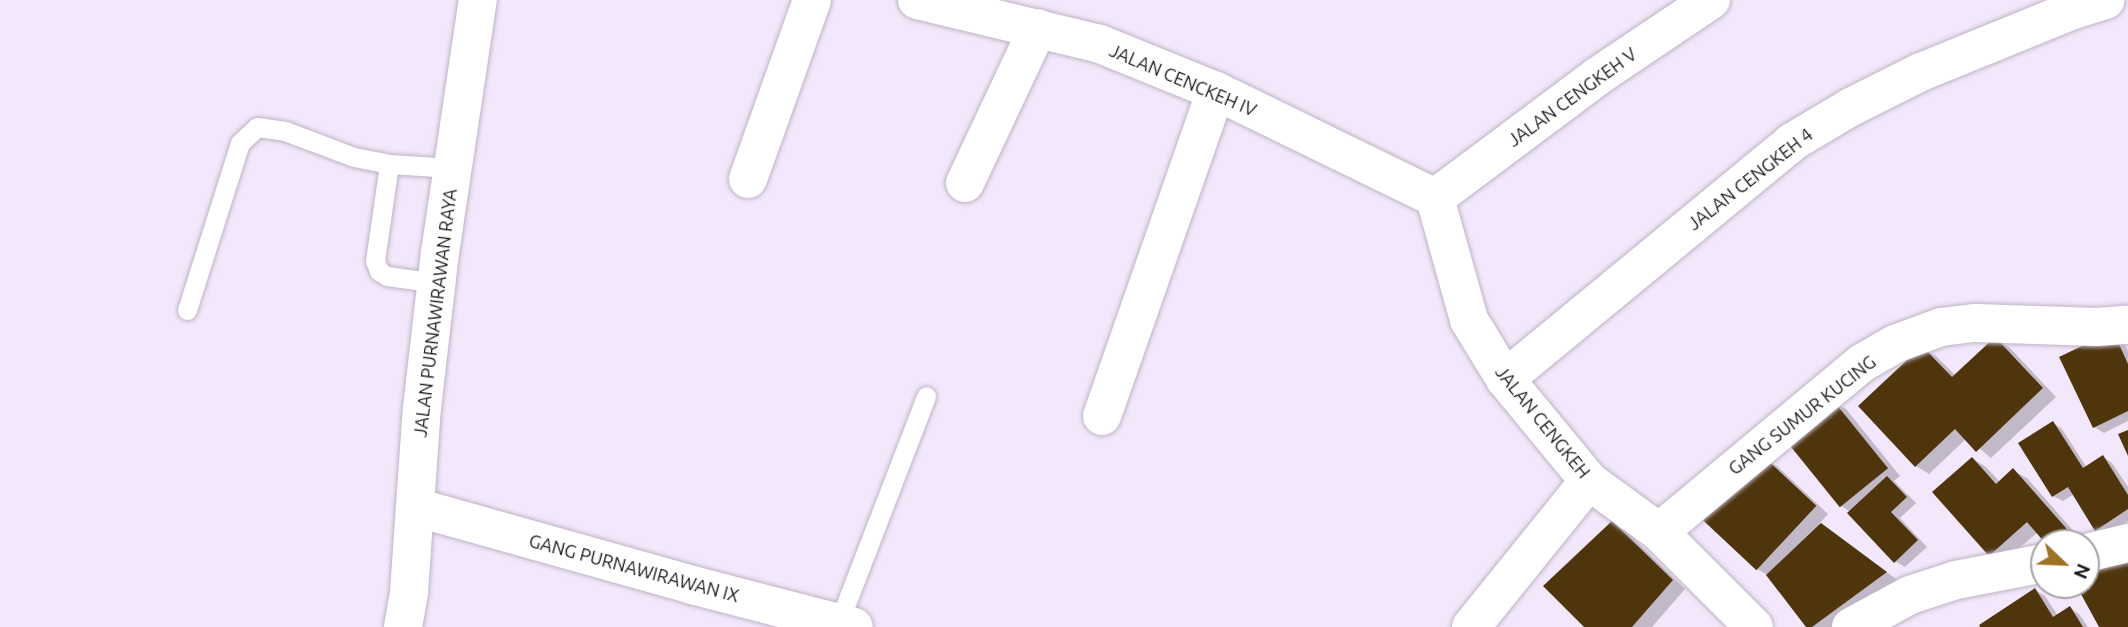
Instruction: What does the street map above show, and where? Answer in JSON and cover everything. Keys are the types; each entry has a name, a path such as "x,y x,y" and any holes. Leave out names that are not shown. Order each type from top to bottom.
{"street":[{"name":"JALAN PURNAWIRAWAN RAYA","path":"404,627 422,408 475,0"},
{"path":"748,180 812,0"},
{"name":"JALAN CENCKEH IV","path":"917,0 1100,44 1216,91 1435,198"},
{"name":"JALAN CENGKEH V","path":"1435,198 1598,76 1711,0"},
{"name":"JALAN CENGKEH 4","path":"1505,379 1792,142 1850,107 1921,72 2073,10 2105,0"},
{"path":"965,183 1038,28"},
{"path":"1102,416 1216,91"},
{"name":"JALAN CENGKEH","path":"1435,198 1469,320 1505,379 1589,481 1659,532 1754,627"},
{"name":"GANG SUMUR KUCING","path":"1659,532 1862,363 1895,344 1941,327 1976,323 2096,327 2128,325"},
{"path":"1471,627 1589,481"},
{"name":"GANG PURNAWIRAWAN IX","path":"415,507 692,585 847,625"},
{"path":"2100,549 2128,543"},
{"path":"1851,627 1910,595 1956,580 2030,566"}],"lane":[{"path":"187,310 240,143 257,127 285,131 355,157 389,164 453,168"},
{"path":"389,164 374,261 379,271 387,276 437,283"},
{"path":"847,625 926,396"}],"building":[{"path":"2113,331 2128,364 2128,411 2093,428 2059,357"},
{"path":"1995,337 2043,388 1976,452 1955,429 1915,467 1858,406 1922,346 1952,377"},
{"path":"1832,399 1888,468 1840,507 1784,438"},
{"path":"2053,421 2083,468 2103,455 2128,495 2128,509 2098,529 2094,529 2068,487 2052,497 2018,443"},
{"path":"2128,430 2128,456 2118,434"},
{"path":"1763,456 1816,506 1756,570 1703,520"},
{"path":"1972,457 1996,484 2013,468 2067,529 2033,529 2027,522 1989,556 1932,492"},
{"path":"1887,476 1907,497 1891,512 1918,540 1894,563 1847,513"},
{"path":"1612,521 1673,580 1632,627 1584,627 1543,586"},
{"path":"1821,523 1887,572 1812,627 1806,627 1766,575"},
{"path":"2128,555 2128,627 2099,627 2084,599 2100,599 2100,564"},
{"path":"2030,591 2030,599 2042,599 2053,617 2070,606 2083,627 1980,627 1979,625"}]}
